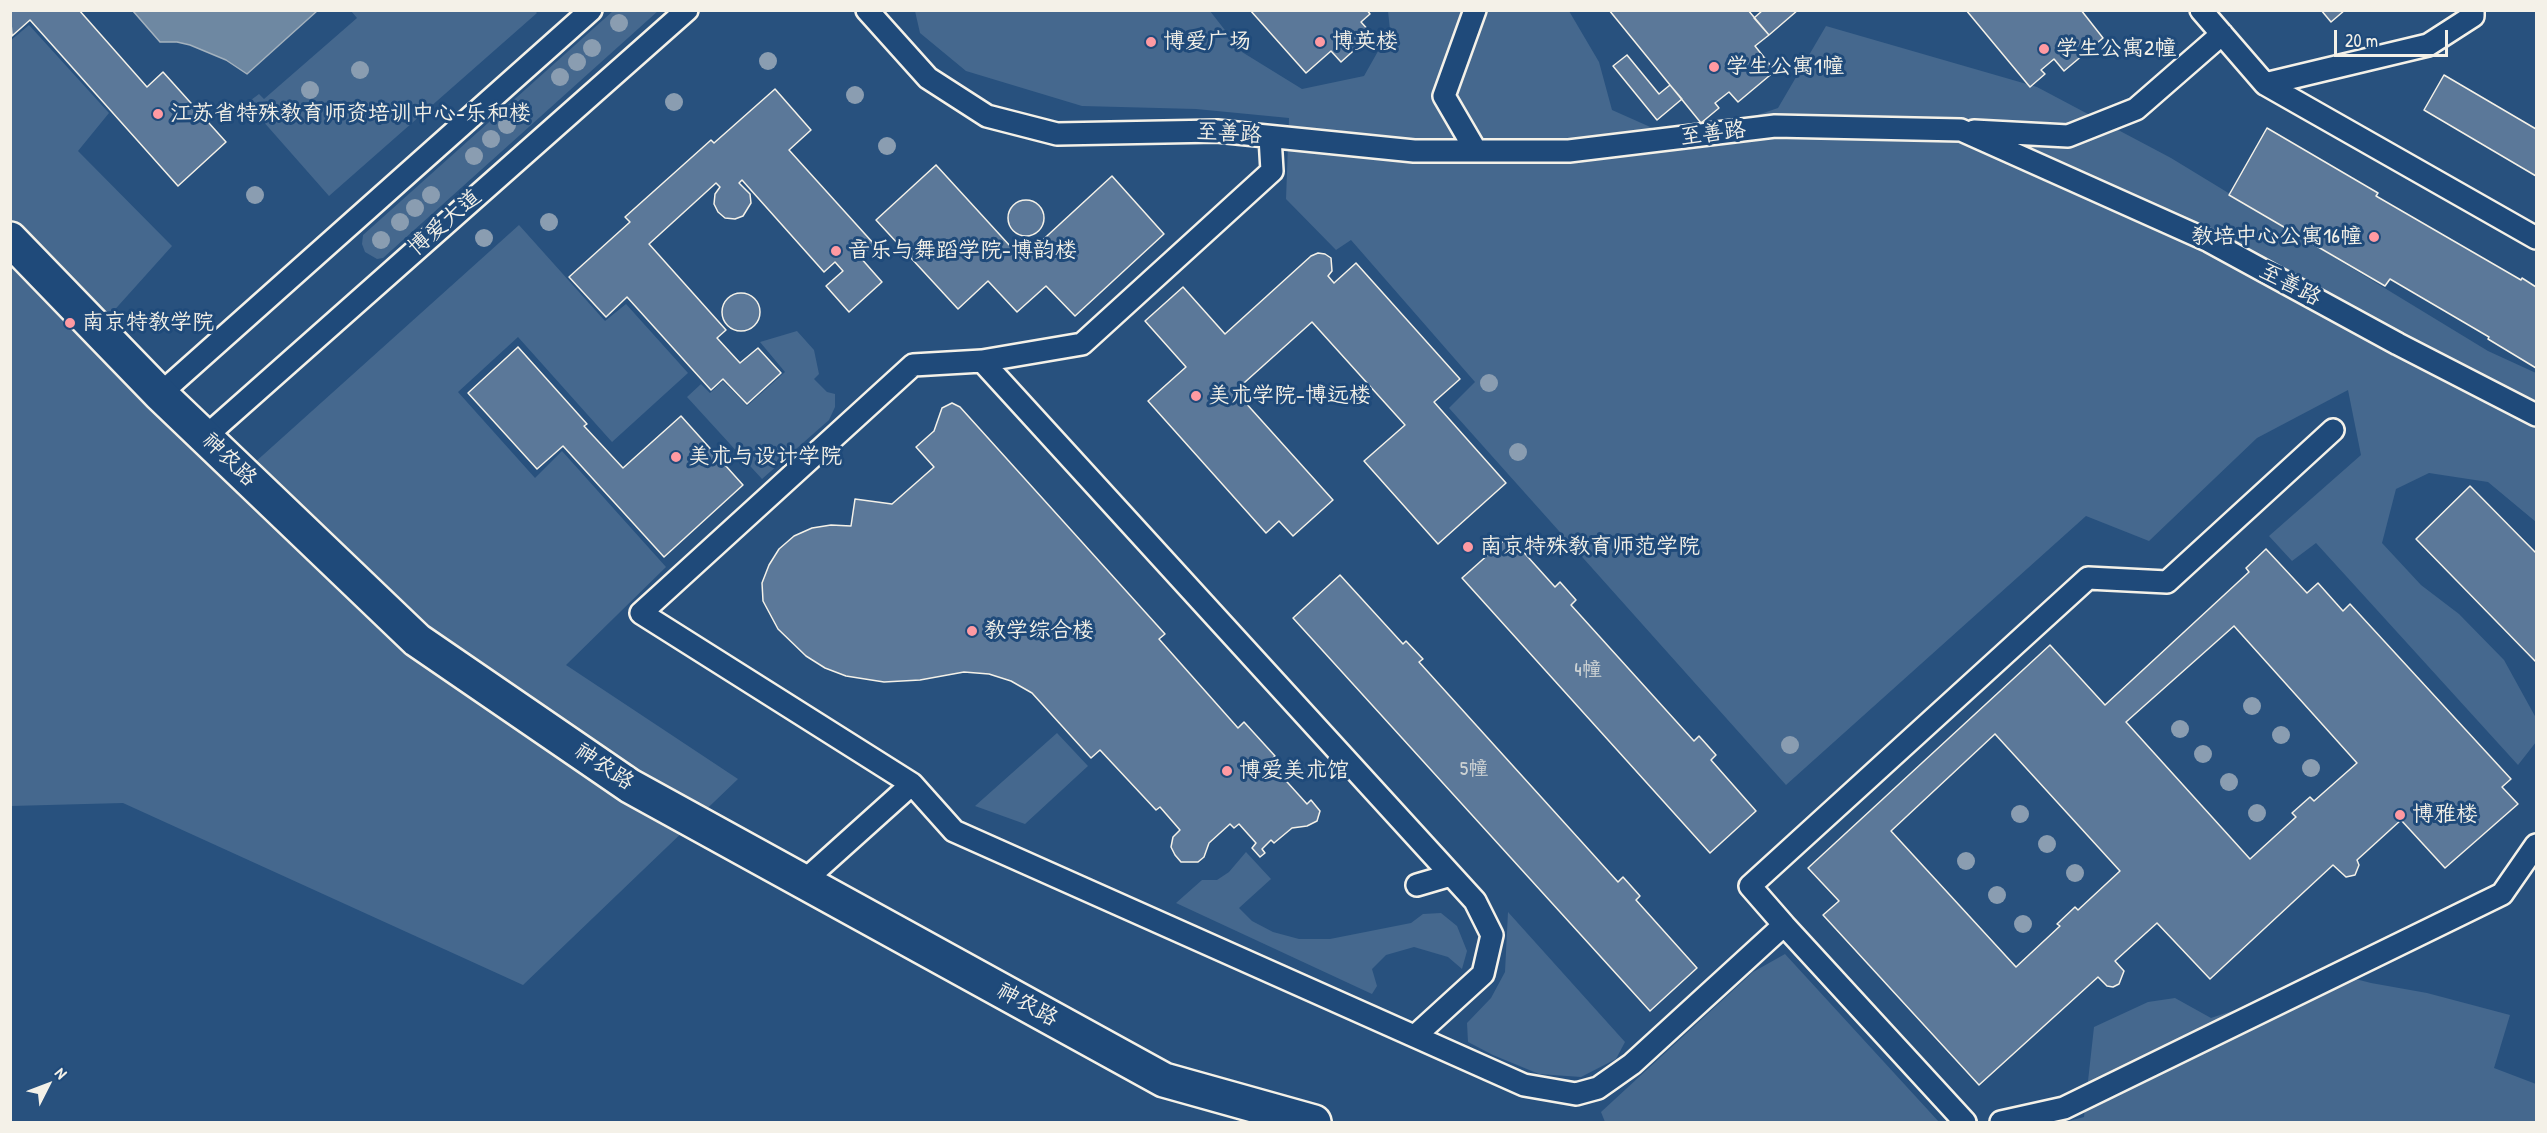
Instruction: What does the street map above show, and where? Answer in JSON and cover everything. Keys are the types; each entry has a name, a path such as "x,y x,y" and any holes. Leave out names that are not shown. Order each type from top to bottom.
{"street":[{"name":"神农路","path":"10,238 160,394 417,640 630,786 1164,1080 1314,1122"}],"lane":[{"path":"160,394 591,10"},
{"name":"博爱大道","path":"205,437 687,10"},
{"name":"至善路","path":"867,10 928,78 987,116 1057,134 1217,131 1414,152 1569,151 1775,126 1961,130 2209,242 2536,415"},
{"path":"1475,10 1444,96 1476,151"},
{"path":"2201,10 2265,84 2536,238"},
{"path":"2265,84 2428,45 2473,16 2473,10"},
{"path":"1961,130 2068,136 2136,109 2222,34"},
{"path":"1270,136 1272,171 1082,344 982,361 913,365 641,613 912,784 954,831 1524,1084 1576,1094 1598,1088 1632,1064 1784,925"},
{"path":"982,361 1475,901 1492,935 1483,974 1415,1036"},
{"path":"1965,1122 1750,886 2088,578 2167,582 2333,430"},
{"path":"803,882 912,784"},
{"path":"2001,1122 2064,1108 2502,894 2536,845"},
{"path":"1417,885 1452,875"}],"shaded area":[{"path":"133,11 317,11 247,74 226,60 190,45 160,42"},
{"path":"351,11 535,11 537,13 329,196 247,103 259,94 264,99 357,18"},
{"path":"613,11 658,11 383,258 377,259 365,252 362,244 363,235"},
{"path":"915,11 1210,11 1242,52 1302,89 1364,76 1390,30 1388,11 1569,11 1599,62 1612,110 1657,130 1734,123 1778,108 1826,26 2037,87 2171,158 2488,351 2536,373 2536,522 2488,482 2429,473 2396,489 2382,543 2421,585 2459,614 2504,660 2536,718 2536,742 2518,765 2316,543 2292,561 2269,536 2361,455 2348,390 2257,438 2149,541 2086,516 1786,785 1449,408 1475,382 1351,240 1336,250 1286,199 1289,118 1196,109 1082,106 966,71 920,33"},
{"path":"29,25 109,113 78,151 172,246 110,315 253,464 519,225 605,321 626,304 688,373 612,442 518,337 458,392 535,478 562,451 666,567 566,665 738,779 523,985 123,803 11,806 10,41"},
{"path":"797,331 814,350 819,374 814,379 827,392 835,394 835,407 829,420 762,479 687,397 701,384 710,393 723,381 747,406 785,372 760,342"},
{"path":"1057,733 1088,766 1025,824 975,806"},
{"path":"1246,852 1271,879 1239,908 1252,921 1273,932 1299,939 1330,939 1411,923 1423,914 1441,913 1457,926 1467,951 1462,969 1448,957 1414,947 1386,955 1372,969 1377,986 1372,994 1176,903 1202,880 1217,880 1229,872"},
{"path":"1508,912 1625,1042 1616,1059 1581,1077 1539,1074 1468,1042 1467,1023 1491,998 1505,972"},
{"path":"1785,954 1939,1122 1605,1122 1601,1112 1753,972"},
{"path":"2340,975 2427,993 2510,1015 2494,1068 2536,1084 2536,1122 2065,1122 2084,1117 2094,1027 2148,1002 2175,998 2211,1018"}],"building":[{"name":"江苏省特殊教育师资培训中心-乐和楼","path":"10,10 79,10 147,87 163,72 226,142 178,186 30,20 12,36"},
{"name":"博英楼","path":"1250,10 1367,10 1370,14 1361,22 1372,34 1341,62 1331,51 1306,73"},
{"name":"学生公寓1幢","path":"1609,10 1748,10 1769,35 1755,46 1775,71 1738,102 1729,92 1715,103 1719,108 1701,123"},
{"path":"1763,10 1798,10 1769,35 1754,18"},
{"name":"学生公寓2幢","path":"1966,10 2081,10 2103,38 2064,71 2054,59 2041,70 2045,74 2030,87"},
{"path":"2321,10 2345,10 2331,22"},
{"path":"1627,55 1659,94 1670,85 1682,99 1657,120 1613,66"},
{"path":"2444,75 2536,129 2536,176 2424,110"},
{"name":"音乐与舞蹈学院-博韵楼","path":"775,89 811,130 789,150 874,244 860,257 882,282 849,312 826,286 843,271 835,262 824,272 742,180 739,183 750,194 751,203 743,216 735,219 725,218 714,204 715,194 720,187 716,183 649,244 726,330 717,338 740,363 758,348 781,373 747,404 723,379 711,390 627,297 606,317 569,277 630,222 625,217 711,140 714,143"},
{"name":"教培中心公寓16幢","path":"2267,128 2378,193 2376,196 2536,287 2536,368 2488,339 2489,337 2390,279 2385,286 2229,195"},
{"path":"936,165 1022,259 1112,176 1164,234 1075,316 1046,286 1017,312 988,281 958,309 876,220"},
{"path":"1026,200 1039,205 1044,218 1039,231 1026,236 1013,231 1008,218 1013,205"},
{"name":"美术学院-博远楼","path":"1318,253 1331,258 1332,271 1328,276 1334,283 1356,263 1460,379 1434,402 1506,483 1438,544 1364,461 1405,425 1312,322 1235,391 1333,500 1293,536 1279,521 1266,533 1148,401 1186,367 1145,321 1183,287 1225,334 1311,256"},
{"path":"741,293 748,294 754,299 759,305 759,319 754,325 748,330 741,331 734,330 728,325 723,319 722,312 723,305 728,299 734,294"},
{"name":"美术与设计学院","path":"518,347 587,424 584,426 623,468 681,416 743,485 664,557 563,446 537,469 468,393"},
{"name":"教学综合楼","path":"952,403 960,407 1165,634 1159,639 1238,728 1244,722 1275,756 1269,762 1307,804 1311,800 1320,811 1317,821 1307,826 1292,828 1274,843 1271,840 1262,849 1265,853 1260,857 1252,848 1256,843 1239,824 1234,828 1230,824 1209,843 1204,857 1198,862 1181,862 1171,847 1173,837 1180,830 1160,807 1156,810 1100,750 1091,758 1032,693 1011,681 989,674 964,672 920,680 884,682 846,676 825,668 806,656 778,629 763,601 762,583 779,549 794,536 812,528 831,525 851,526 855,499 892,504 934,467 916,447 934,431 942,408"},
{"path":"2470,486 2536,553 2536,662 2416,539"},
{"path":"1509,536 1555,587 1560,582 1576,600 1571,605 1694,741 1699,736 1716,755 1711,760 1756,811 1710,853 1462,578"},
{"name":"博雅楼","path":"2266,549 2307,593 2318,583 2343,611 2350,604 2511,779 2502,787 2518,804 2445,868 2401,820 2357,860 2359,865 2355,875 2346,877 2333,865 2210,979 2157,923 2115,961 2124,971 2119,984 2113,987 2107,986 2098,977 1979,1085 1823,915 1839,901 1808,868 2050,645 2105,705 2249,572 2246,568","holes":["2234,626 2357,763 2314,801 2310,797 2292,813 2296,817 2250,859 2126,722","1995,734 2120,871 2078,910 2075,907 2057,924 2060,926 2016,967 1891,831"]},
{"path":"1340,575 1403,644 1406,641 1423,659 1419,662 1618,882 1623,877 1640,896 1636,900 1697,968 1650,1011 1293,618"}],"place":[{"name":"博爱广场","path":"1151,42"},
{"name":"博英楼","path":"1320,42"},
{"name":"学生公寓2幢","path":"2044,49"},
{"name":"学生公寓1幢","path":"1714,67"},
{"name":"江苏省特殊教育师资培训中心-乐和楼","path":"158,114"},
{"name":"教培中心公寓16幢","path":"2374,237"},
{"name":"音乐与舞蹈学院-博韵楼","path":"836,251"},
{"name":"南京特教学院","path":"70,323"},
{"name":"美术学院-博远楼","path":"1196,396"},
{"name":"美术与设计学院","path":"676,457"},
{"name":"南京特殊教育师范学院","path":"1468,547"},
{"name":"教学综合楼","path":"972,631"},
{"name":"博爱美术馆","path":"1227,771"},
{"name":"博雅楼","path":"2400,815"}]}
